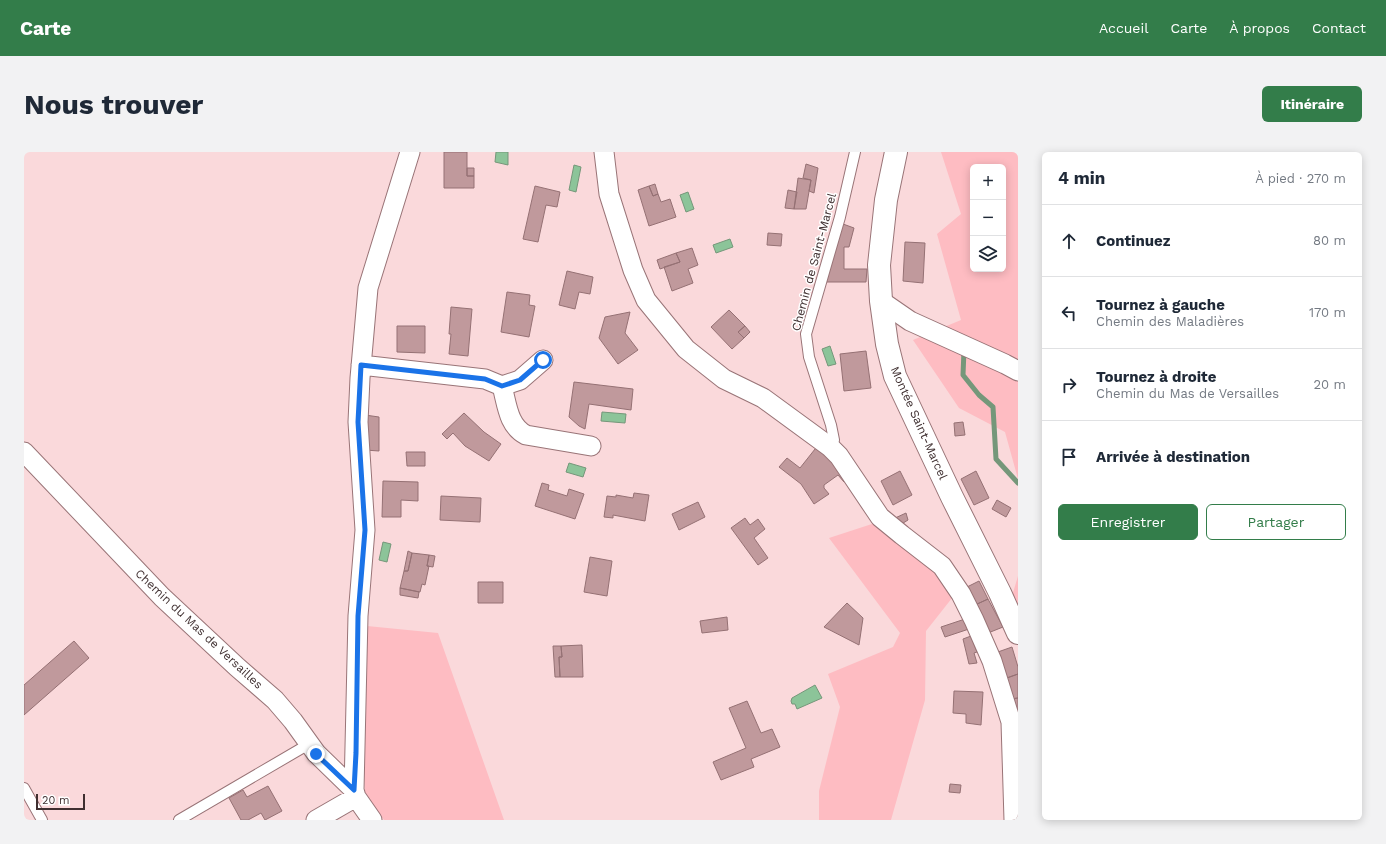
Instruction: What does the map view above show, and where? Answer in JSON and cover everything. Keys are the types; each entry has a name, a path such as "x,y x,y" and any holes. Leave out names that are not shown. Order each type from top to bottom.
{"main road":[{"name":"Montée Saint-Marcel","path":"896,152 886,200 879,265 881,301 887,344 895,376 952,498 1018,632"}],"street":[{"path":"316,820 355,793 358,616 365,530 358,422 361,365 368,288 410,152"},
{"path":"604,152 609,194 633,270 646,300 686,349 724,380 763,398 830,447 843,461 880,517 942,566 961,594 992,661 1010,722 1014,820"},
{"path":"881,301 910,321 1018,371"},
{"path":"361,365 485,379 502,386 520,380 543,360"},
{"path":"502,386 512,424 518,431 526,435 591,446"},
{"name":"Chemin du Mas de Versailles","path":"24,452 162,598 275,700 293,721 316,754 355,793 372,820"}],"lane":[{"name":"Chemin de Saint-Marcel","path":"830,447 834,440 831,425 809,357 806,334 840,217 855,152"},
{"path":"179,820 309,744"},
{"path":"24,788 42,820"}],"shaded area":[{"path":"496,152 508,152 508,165 495,162"},
{"path":"941,152 1018,152 1018,479 1005,432 959,408 913,340 961,320 937,234 961,214"},
{"path":"574,165 581,167 576,192 569,190"},
{"path":"688,192 694,209 686,212 680,195"},
{"path":"730,239 733,247 716,253 713,245"},
{"path":"830,346 836,364 828,366 822,349"},
{"path":"602,412 626,414 625,423 601,421"},
{"path":"569,463 586,468 583,477 566,472"},
{"path":"878,522 935,568 956,593 926,631 925,700 891,820 819,820 819,791 840,707 828,674 893,647 900,633 829,538"},
{"path":"383,542 391,544 387,562 379,560"},
{"path":"1018,576 1018,605 1012,596"},
{"path":"367,626 438,633 504,820 384,820 365,793 362,728"},
{"path":"815,685 822,698 797,709 795,704 792,704 792,698"}],"building":[{"path":"444,152 467,152 467,176 474,176 474,188 444,188"},
{"path":"806,164 818,168 814,193 809,191 811,180 803,178"},
{"path":"467,168 474,168 474,176 467,176"},
{"path":"798,178 811,180 806,209 794,209"},
{"path":"655,184 658,194 653,196 649,186"},
{"path":"535,186 560,192 557,207 546,205 538,242 523,239"},
{"path":"649,186 653,196 658,194 661,202 670,199 676,217 649,226 638,190"},
{"path":"788,190 797,192 794,209 785,208"},
{"path":"843,224 854,228 849,247 844,247 844,269 867,269 866,282 826,282"},
{"path":"768,233 782,234 781,246 767,245"},
{"path":"905,242 925,243 923,283 903,281"},
{"path":"692,248 698,265 688,269 693,283 672,291 664,267 680,262 676,253"},
{"path":"676,253 680,262 660,269 657,260"},
{"path":"567,271 593,277 590,294 579,292 575,309 559,305"},
{"path":"507,292 530,295 529,305 535,306 529,337 501,332"},
{"path":"451,307 472,309 468,356 449,354"},
{"path":"729,310 745,326 738,332 744,338 732,349 711,327"},
{"path":"630,312 625,333 638,350 618,364 599,338 605,317"},
{"path":"397,326 425,326 425,353 397,352"},
{"path":"745,326 750,332 744,338 738,332"},
{"path":"866,351 871,388 844,391 840,354"},
{"path":"574,382 633,389 631,410 589,404 585,429 569,417"},
{"path":"464,413 484,432 501,444 489,461 465,446 453,433 447,439 442,434"},
{"path":"365,415 379,417 379,451 365,450"},
{"path":"963,422 965,435 955,436 954,423"},
{"path":"819,444 850,478 844,482 838,475 824,485 824,488 829,494 814,504 801,484 779,467 787,458 800,468"},
{"path":"406,452 425,452 425,466 407,466"},
{"path":"900,471 912,495 893,505 881,481"},
{"path":"976,471 989,498 974,505 961,479"},
{"path":"383,481 418,482 418,501 401,500 401,517 382,517"},
{"path":"542,483 549,485 548,490 567,496 569,489 584,494 575,519 535,506"},
{"path":"634,493 649,495 645,521 613,515 613,518 604,517 607,496 616,497 616,495 633,498"},
{"path":"441,496 481,498 480,522 440,520"},
{"path":"997,500 1011,508 1006,517 992,509"},
{"path":"698,502 705,517 679,530 672,514"},
{"path":"906,513 908,520 900,525 893,519"},
{"path":"745,518 750,525 758,519 765,529 754,538 768,558 758,565 731,528"},
{"path":"408,551 412,553 408,571 404,571"},
{"path":"412,553 429,555 427,566 429,566 425,585 422,584 420,592 400,588 404,571 408,571"},
{"path":"429,555 435,556 433,567 427,566"},
{"path":"590,557 612,561 607,596 584,592"},
{"path":"979,581 988,599 975,605 965,588"},
{"path":"478,582 503,582 503,603 478,603"},
{"path":"400,588 419,592 418,598 400,595"},
{"path":"988,599 1003,627 988,633 975,605"},
{"path":"847,603 863,618 859,645 824,627"},
{"path":"727,617 728,630 702,633 700,621"},
{"path":"965,619 969,629 945,637 941,627"},
{"path":"971,636 977,652 974,653 977,663 969,664 963,639"},
{"path":"74,641 89,658 24,715 24,685"},
{"path":"582,645 583,677 560,677 559,657 562,657 561,646"},
{"path":"553,646 561,646 562,657 559,657 560,677 555,677"},
{"path":"1012,647 1018,667 1018,674 1004,679 995,653"},
{"path":"1018,674 1018,698 1011,699 1004,679"},
{"path":"954,691 983,692 981,725 966,723 966,714 953,713"},
{"path":"1018,698 1018,719 1011,699"},
{"path":"747,701 761,733 772,729 780,747 751,759 754,767 721,780 713,762 746,748 729,708"},
{"path":"950,784 961,785 960,793 949,792"},
{"path":"268,786 282,811 265,820 261,813 248,820 241,820 229,798 243,790 247,797"}],"waterway":[{"path":"964,350 963,375 979,395 993,407 996,459 1018,483"}],"route":[{"path":"316,754 354,790 358,616 365,530 358,422 361,365 485,379 502,386 520,380 543,360"}]}
